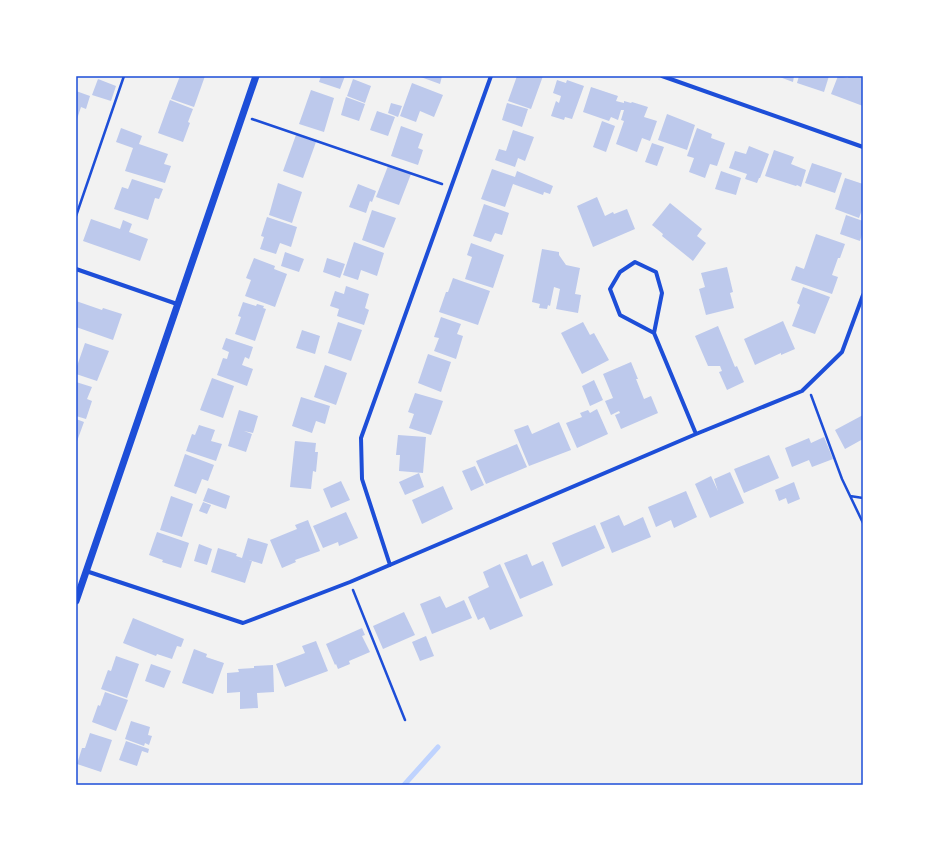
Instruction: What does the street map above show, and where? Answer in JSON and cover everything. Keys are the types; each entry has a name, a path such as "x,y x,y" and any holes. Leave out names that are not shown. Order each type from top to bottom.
{"street":[{"path":"76,601 256,76"},
{"path":"390,565 362,479 361,438 490,76"},
{"path":"662,76 863,147"},
{"path":"654,333 620,315 610,289 620,272 635,262 656,272 662,293 654,333 696,434"},
{"path":"76,269 177,304"},
{"path":"86,571 244,623 350,582 696,434 802,391 842,352 863,295"}],"path":[{"path":"76,216 124,76"},
{"path":"242,116 451,187"},
{"path":"808,385 842,479 863,523"},
{"path":"850,496 863,498"},
{"path":"350,582 405,720"}],"building":[{"path":"180,76 205,76 194,107 171,99"},
{"path":"321,76 345,76 340,89 319,82"},
{"path":"418,76 442,76 440,84"},
{"path":"517,76 543,76 531,109 508,101"},
{"path":"777,76 794,76 793,82"},
{"path":"799,76 829,76 824,92 797,83"},
{"path":"838,76 848,78 849,76 863,76 863,106 831,94"},
{"path":"98,79 116,86 111,101 92,95"},
{"path":"353,79 371,86 365,103 347,96"},
{"path":"557,80 566,83 567,80 584,86 572,119 565,117 564,120 551,116 556,101 559,103 561,96 553,93"},
{"path":"412,83 443,95 434,117 420,111 416,122 400,116"},
{"path":"591,87 618,96 616,101 624,103 624,101 632,102 648,107 644,117 657,121 650,141 642,138 637,152 616,144 624,121 621,120 624,110 621,110 618,120 611,117 609,121 583,112"},
{"path":"311,90 334,98 324,132 299,124"},
{"path":"76,91 90,96 86,109 81,107 76,122"},
{"path":"346,97 365,104 359,121 341,115"},
{"path":"170,100 193,109 183,142 158,133"},
{"path":"391,103 402,106 398,117 388,113"},
{"path":"507,103 528,109 522,127 502,120"},
{"path":"377,111 395,117 388,136 370,130"},
{"path":"667,114 695,125 687,150 658,140"},
{"path":"602,121 615,126 606,152 593,147"},
{"path":"401,126 423,134 418,148 423,150 418,165 391,156"},
{"path":"121,128 142,136 139,144 168,154 164,164 171,166 165,183 125,171 133,148 116,142"},
{"path":"697,128 712,134 711,138 725,143 717,166 710,164 705,178 689,172 694,158 687,156"},
{"path":"513,130 534,137 525,161 518,158 515,167 495,160 499,149 506,151"},
{"path":"296,135 316,142 303,178 283,171"},
{"path":"652,143 664,147 657,166 645,162"},
{"path":"749,146 769,154 757,183 745,179 747,174 729,168 735,151 746,154"},
{"path":"774,150 794,157 791,164 806,170 801,187 765,176"},
{"path":"812,163 842,173 835,193 805,183"},
{"path":"388,166 411,174 399,205 376,197"},
{"path":"492,169 515,177 517,171 553,186 550,194 544,192 543,195 513,184 505,207 481,199"},
{"path":"721,171 741,178 736,195 715,189"},
{"path":"845,178 863,184 863,207 859,218 835,209"},
{"path":"132,179 163,189 159,199 155,198 148,220 114,209 122,187 128,189"},
{"path":"278,183 302,192 292,223 269,215"},
{"path":"358,184 376,191 372,202 370,201 366,213 349,207"},
{"path":"597,197 605,216 613,212 614,214 627,209 635,229 593,247 577,206"},
{"path":"670,203 702,229 697,236 706,243 693,261 662,236 663,234 652,225"},
{"path":"484,204 509,213 502,235 495,233 491,242 473,236"},
{"path":"372,210 396,218 384,248 362,240"},
{"path":"846,215 863,221 863,231 860,241 840,234"},
{"path":"267,217 297,227 291,247 280,243 276,254 260,249 264,237 261,236"},
{"path":"91,219 120,229 123,220 132,224 129,232 148,239 140,261 83,241"},
{"path":"816,234 845,244 832,275 838,277 832,294 791,280 796,266 804,269"},
{"path":"354,242 384,253 377,276 361,270 358,280 343,275"},
{"path":"471,243 504,255 493,288 465,279 472,257 467,255"},
{"path":"542,249 559,252 559,255 566,265 580,268 575,294 581,295 578,313 556,309 560,289 554,287 550,306 548,305 547,309 539,308 540,304 532,302"},
{"path":"285,252 304,259 299,272 281,266"},
{"path":"254,258 275,266 274,269 287,274 275,307 245,296 251,280 246,278"},
{"path":"327,258 345,264 340,278 323,272"},
{"path":"727,267 733,292 730,293 734,308 706,315 699,289 705,287 701,273"},
{"path":"453,278 490,291 478,325 439,312"},
{"path":"346,286 369,294 365,308 369,310 364,325 337,316 339,309 330,306 335,291 344,294"},
{"path":"803,287 830,297 815,334 792,326 800,305 797,303"},
{"path":"76,301 102,310 103,308 122,314 113,340 76,327"},
{"path":"243,302 256,306 257,304 264,306 263,308 266,309 255,341 235,334 241,317 238,316"},
{"path":"441,317 461,324 457,334 463,336 456,359 434,351 439,338 434,337"},
{"path":"783,321 795,349 781,355 781,353 755,365 744,339"},
{"path":"338,322 362,330 351,361 328,353"},
{"path":"583,322 590,335 594,333 609,360 582,374 561,333"},
{"path":"718,326 735,367 737,366 744,382 727,390 719,372 722,371 720,366 708,366 695,336"},
{"path":"302,330 320,336 315,354 296,348"},
{"path":"226,338 253,347 249,359 245,357 242,365 253,369 247,386 217,375 223,358 227,359 229,352 222,349"},
{"path":"85,343 109,351 97,381 76,374 76,369"},
{"path":"428,354 451,362 441,392 418,383"},
{"path":"631,362 644,399 651,396 658,413 621,429 615,415 620,413 619,411 611,415 605,401 613,398 603,374"},
{"path":"325,365 347,373 336,405 314,397"},
{"path":"212,378 234,386 223,418 200,410"},
{"path":"594,380 603,400 590,406 582,386"},
{"path":"76,382 92,387 87,399 92,401 86,419 76,416"},
{"path":"415,393 443,401 431,435 409,428 414,414 408,412"},
{"path":"301,397 330,406 325,424 316,421 312,433 292,426"},
{"path":"597,409 608,434 577,448 566,423 582,417 580,413 588,410 590,413"},
{"path":"239,410 258,416 253,433 244,431 252,434 246,452 228,446"},
{"path":"863,415 863,439 845,449 835,430"},
{"path":"76,419 84,422 76,444"},
{"path":"559,422 571,450 529,466 514,430 528,425 532,434"},
{"path":"199,425 215,430 211,441 222,444 216,461 186,451 192,434 195,435"},
{"path":"398,435 426,437 423,473 399,471 400,455 396,455"},
{"path":"824,437 833,459 812,467 809,460 792,467 785,448 809,438 811,443"},
{"path":"295,441 316,443 315,452 318,452 316,472 313,471 311,489 290,487"},
{"path":"517,444 527,467 486,484 476,461"},
{"path":"185,454 214,465 208,481 202,479 196,494 174,486"},
{"path":"769,455 779,478 744,493 734,469"},
{"path":"475,466 484,485 471,491 462,471"},
{"path":"730,472 744,503 710,518 695,484 711,476 718,491 714,479"},
{"path":"419,473 424,487 405,495 399,482"},
{"path":"341,481 350,500 331,508 323,489"},
{"path":"794,482 800,499 788,504 786,498 779,501 775,490"},
{"path":"443,486 453,509 422,524 412,500"},
{"path":"208,488 230,496 226,509 203,501"},
{"path":"686,491 697,517 674,528 671,520 656,527 648,507"},
{"path":"171,496 193,504 182,537 160,530"},
{"path":"203,502 211,505 207,514 199,511"},
{"path":"346,512 358,538 339,546 338,542 323,548 313,526"},
{"path":"619,515 624,526 643,517 651,537 612,553 600,523"},
{"path":"308,520 320,551 295,560 296,562 282,568 270,540 297,529 295,525"},
{"path":"595,525 605,548 562,567 552,543"},
{"path":"157,532 189,543 181,568 162,562 163,560 149,555"},
{"path":"248,538 268,544 262,564 246,559 252,561 245,583 211,572 218,548 237,554 236,556 242,558"},
{"path":"199,544 212,549 207,565 194,561"},
{"path":"527,554 532,566 543,561 553,585 520,599 504,563"},
{"path":"500,564 523,616 490,630 484,617 478,620 468,597 489,587 483,572"},
{"path":"440,596 446,608 464,600 472,618 432,634 420,604"},
{"path":"404,612 415,635 383,649 373,626"},
{"path":"133,618 184,639 181,647 177,646 172,659 157,654 156,656 123,643"},
{"path":"362,628 365,635 362,636 370,652 349,661 350,664 338,669 326,644"},
{"path":"426,636 434,656 420,661 412,642"},
{"path":"316,641 328,671 285,687 276,664 305,653 302,646"},
{"path":"194,649 207,654 206,657 224,663 213,694 182,683"},
{"path":"116,656 139,664 127,698 101,689 108,670 111,671"},
{"path":"151,664 171,671 164,688 145,681"},
{"path":"273,665 274,692 257,693 258,708 240,709 240,692 227,693 227,673 239,672 238,669 254,668 254,666"},
{"path":"105,692 128,700 116,731 92,722 98,705 100,706"},
{"path":"131,721 150,727 148,735 152,736 149,745 145,743 144,746 125,739"},
{"path":"90,733 112,740 101,772 77,764 82,748 85,748"},
{"path":"126,741 149,749 148,753 142,751 137,766 119,760"}],"waterway":[{"path":"404,785 438,747"}]}
